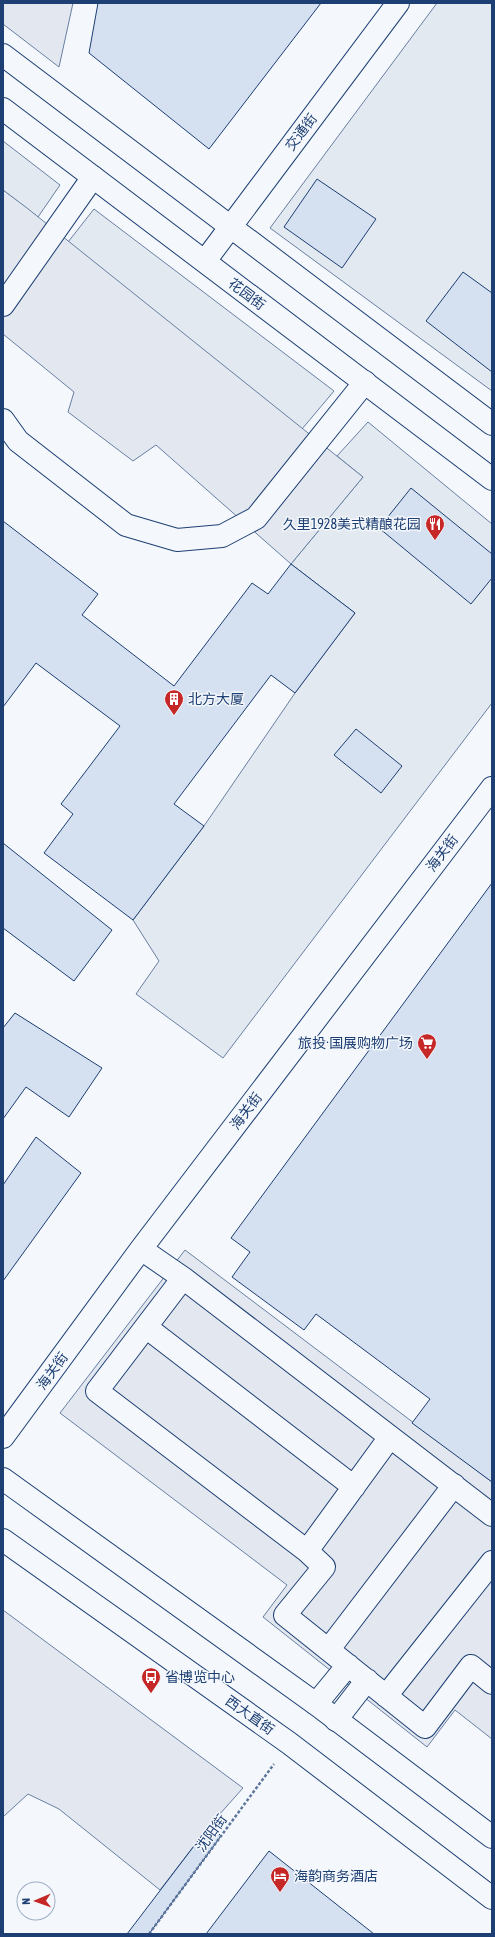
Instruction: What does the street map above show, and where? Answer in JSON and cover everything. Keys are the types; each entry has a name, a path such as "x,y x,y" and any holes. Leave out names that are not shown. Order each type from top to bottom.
{"main road":[{"name":"交通街","path":"205,261 398,3"},
{"path":"3,55 492,424"},
{"name":"花园街","path":"3,109 492,479"},
{"path":"3,305 93,177"},
{"path":"3,420 18,441 126,525 177,540 222,536 256,518 365,382"},
{"name":"海关街","path":"3,1437 141,1249 492,788"},
{"path":"141,1249 183,1278 492,1515"},
{"path":"183,1278 97,1391 307,1551 324,1567 285,1615 425,1727 470,1666 492,1683"},
{"path":"146,1327 354,1487"},
{"path":"307,1551 390,1437"},
{"path":"3,1479 316,1704 492,1837"},
{"path":"329,1650 454,1485"},
{"name":"西大直街","path":"3,1540 289,1743 492,1898"},
{"path":"386,1696 492,1562"},
{"path":"316,1704 348,1665"},
{"path":"336,1720 367,1680"}],"path":[{"name":"沈阳街","path":"149,1934 289,1743"}],"shaded area":[{"path":"3,3 73,3 59,67 3,24"},
{"path":"437,3 492,3 492,391 270,228"},
{"path":"3,141 60,185 38,217 3,190"},
{"path":"3,190 363,477 291,564 156,445 133,461 68,412 74,392 3,334"},
{"path":"94,209 334,391 302,429 68,242"},
{"path":"368,422 492,524 492,703 223,1058 136,994 159,961 133,920 204,826 295,693 355,613 291,564 363,477 337,456"},
{"path":"185,1250 492,1482 492,1739 455,1710 427,1747 263,1617 287,1585 60,1413"},
{"path":"3,1610 243,1788 210,1825 160,1890 59,1809 28,1794 3,1817"}],"building":[{"path":"98,3 321,3 209,149 89,53"},
{"path":"317,179 376,219 342,268 284,227"},
{"path":"463,272 492,293 492,372 426,321"},
{"name":"久里1928美式精酿花园","path":"411,488 492,554 492,578 471,604 379,528"},
{"name":"北方大厦","path":"3,521 98,594 82,615 174,686 252,583 268,594 291,564 355,613 295,693 271,675 174,804 204,826 133,920 44,853 73,814 61,804 120,726 36,663 3,707"},
{"path":"356,729 402,766 381,793 334,755"},
{"path":"3,843 112,930 74,981 3,928"},
{"name":"旅投·国展购物广场","path":"492,883 492,1482 412,1423 430,1399 316,1314 304,1330 232,1277 250,1252 231,1238"},
{"path":"15,1013 102,1068 69,1117 26,1087 3,1119 3,1028"},
{"path":"36,1137 81,1173 3,1281 3,1185"},
{"path":"210,1825 221,1836 149,1934 127,1934"},
{"name":"海韵商务酒店","path":"269,1851 374,1934 206,1934"}],"place":[{"name":"久里1928美式精酿花园","path":"435,541"},
{"name":"北方大厦","path":"174,716"},
{"name":"旅投·国展购物广场","path":"427,1060"},
{"name":"省博览中心","path":"151,1694"},
{"name":"海韵商务酒店","path":"280,1893"}]}
